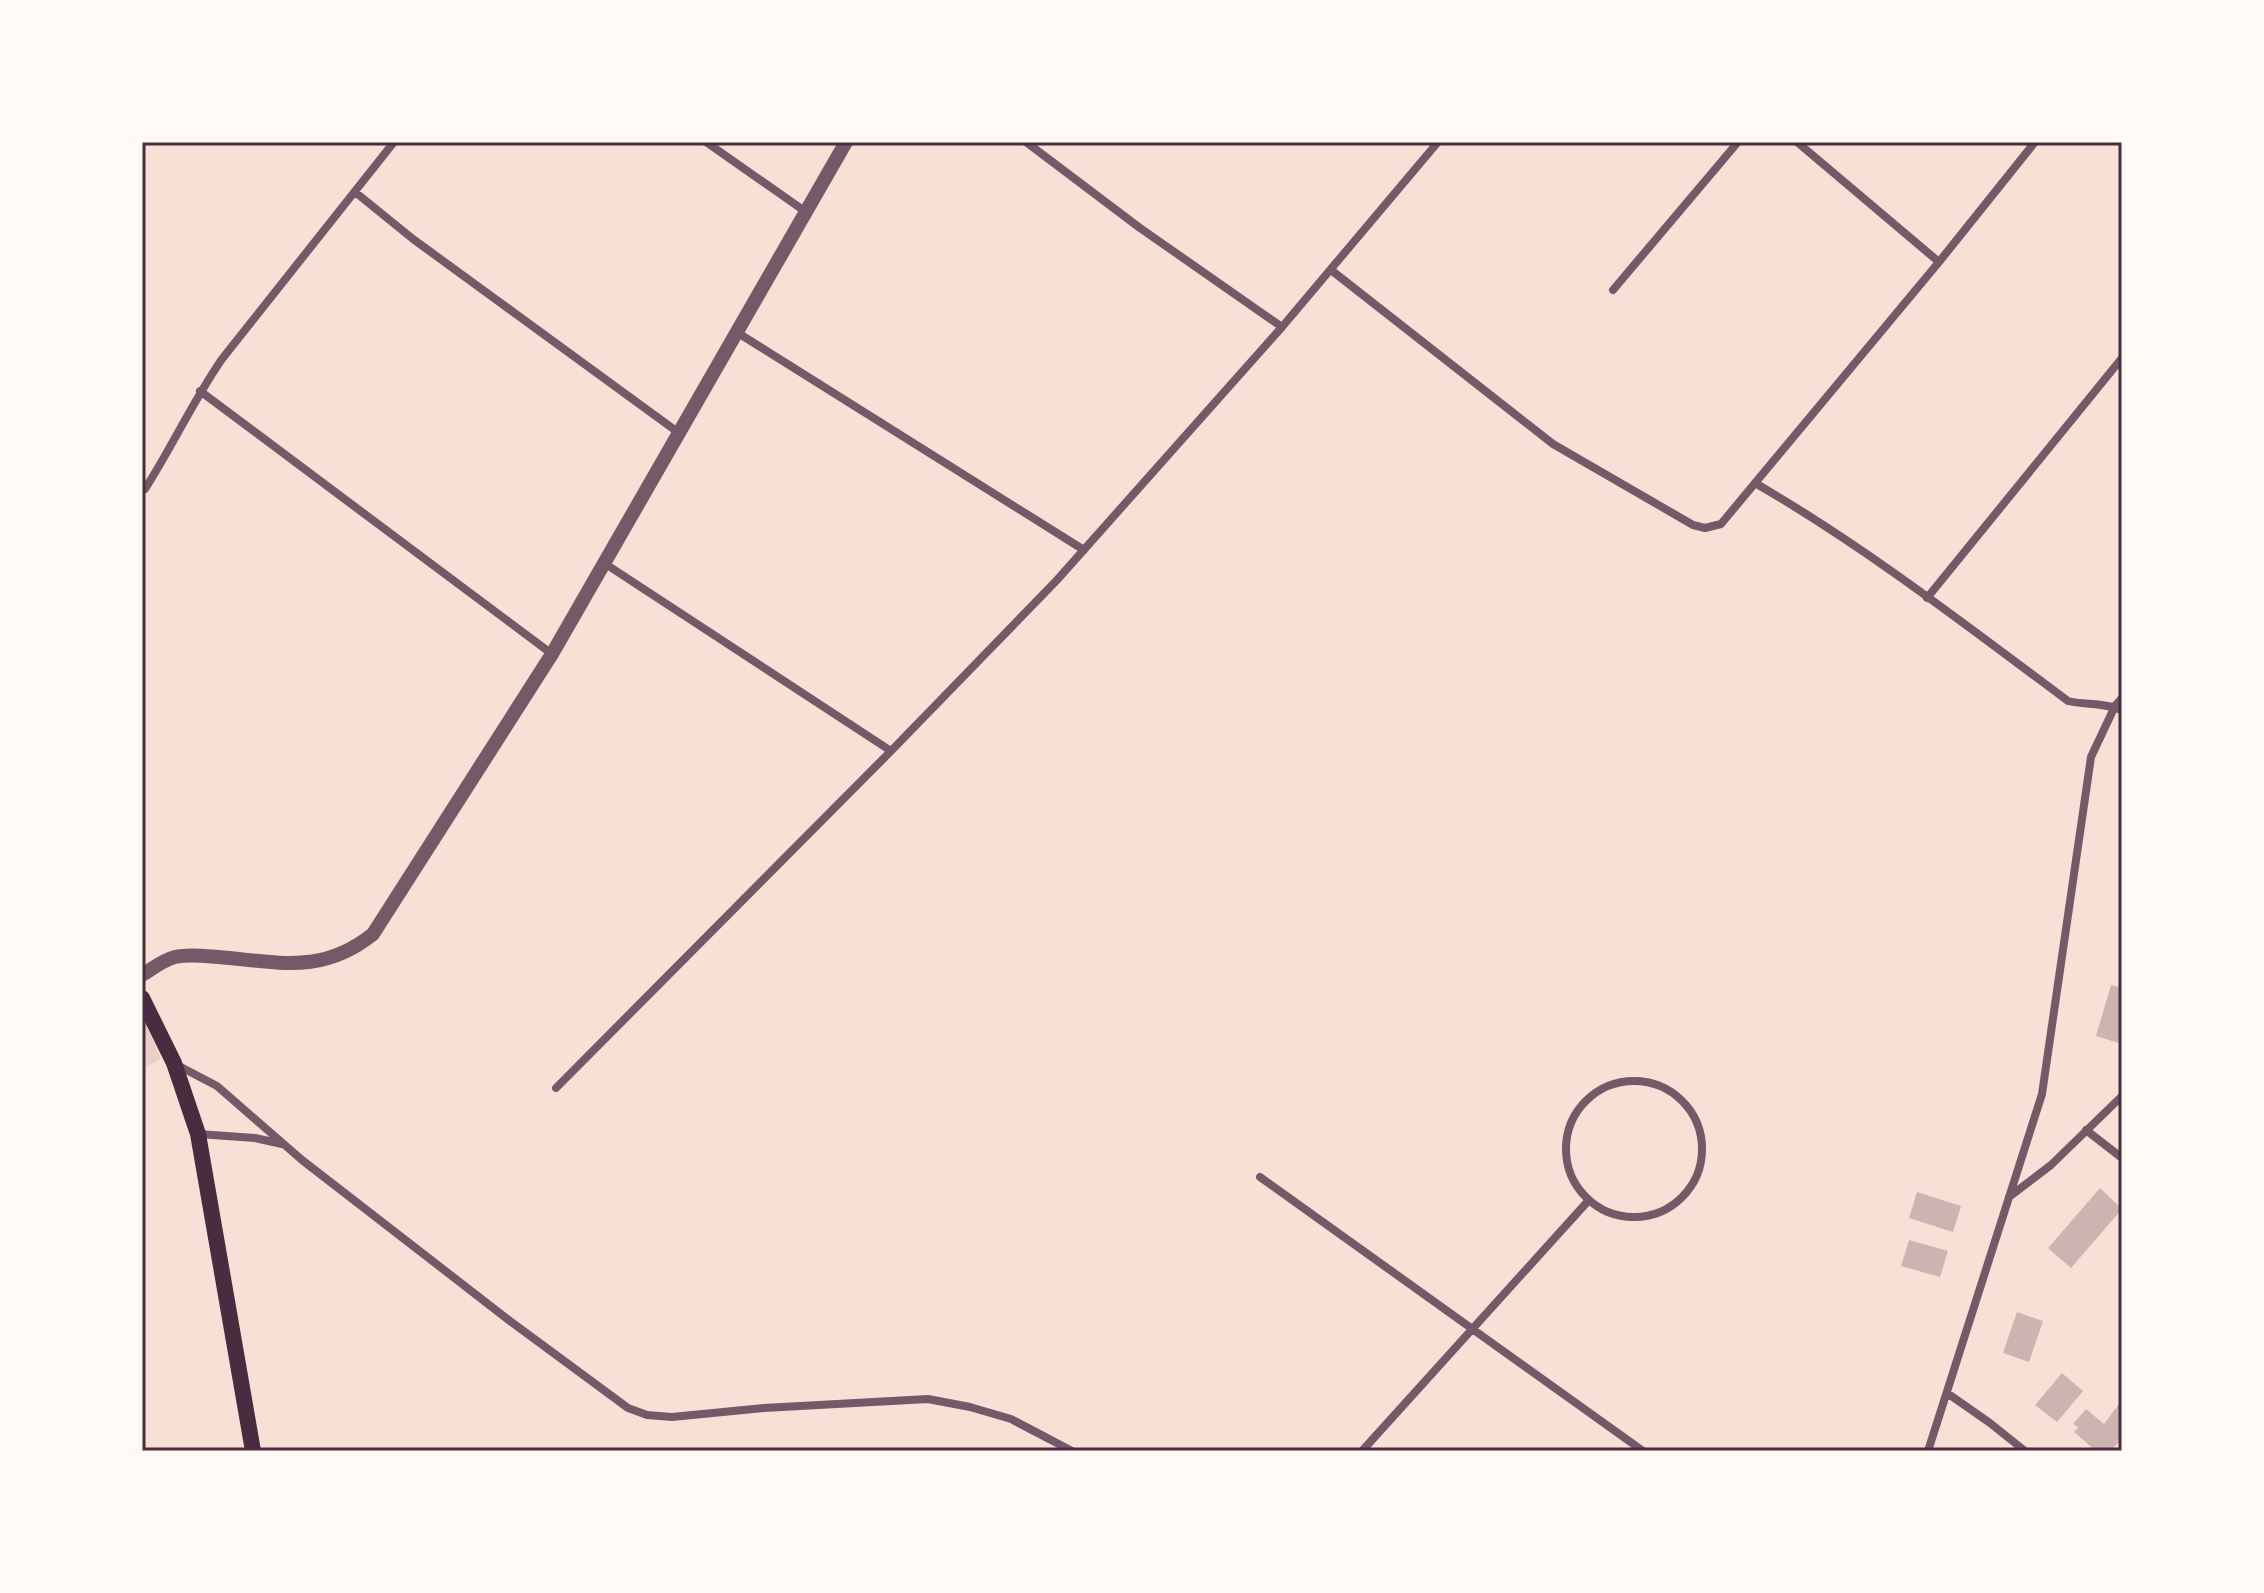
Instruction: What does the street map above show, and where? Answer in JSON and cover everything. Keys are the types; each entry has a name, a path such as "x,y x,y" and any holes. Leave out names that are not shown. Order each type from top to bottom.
{"main road":[{"path":"142,998 174,1063 198,1134 253,1451"}],"street":[{"path":"145,489 165,458 179,426 222,359 394,142"},
{"path":"706,142 806,212"},
{"path":"142,975 172,957 193,955 303,964 322,962 344,954 373,934 552,654 846,142"},
{"path":"1026,142 1140,228 1282,327"},
{"path":"556,1088 891,751 1084,550 1282,327 1435,146 1421,142"},
{"path":"1613,290 1738,142"},
{"path":"1797,142 1939,262"},
{"path":"1331,270 1553,444 1693,525 1705,528 1721,524 2035,142"},
{"path":"355,192 413,239 679,433"},
{"path":"738,333 1084,550"},
{"path":"1927,598 2122,358"},
{"path":"200,391 552,654"},
{"path":"1755,483 1797,507 2068,701 2118,708"},
{"path":"604,563 891,751"},
{"path":"1928,1451 2042,1094 2091,757 2122,698"},
{"path":"174,1063 217,1086 282,1144 510,1321 628,1408 647,1415 672,1417 764,1408 928,1399 1011,1419 1072,1451"},
{"path":"1630,1080 1648,1081 1680,1097 1695,1119 1703,1144 1702,1162 1686,1194 1656,1214 1639,1217 1621,1216 1589,1200 1577,1187 1569,1171 1566,1153 1567,1135 1583,1103 1612,1084 1630,1080"},
{"path":"2008,1198 2051,1165 2122,1096"},
{"path":"2086,1130 2122,1158"},
{"path":"198,1134 255,1138 282,1144"},
{"path":"1260,1177 1643,1451"},
{"path":"1362,1451 1589,1200"},
{"path":"1947,1393 2025,1451"}],"shaded area":[{"path":"142,1016 161,1059 142,1068"}],"building":[{"path":"2111,985 2122,988 2122,1044 2096,1036"},
{"path":"2100,1188 2122,1209 2071,1268 2048,1248"},
{"path":"1917,1192 1961,1206 1953,1232 1909,1218"},
{"path":"1909,1240 1948,1251 1940,1277 1901,1266"},
{"path":"2017,1312 2043,1321 2029,1362 2003,1353"},
{"path":"2062,1373 2083,1391 2057,1422 2035,1405"},
{"path":"2119,1404 2122,1407 2122,1438 2111,1451 2096,1451 2074,1432 2078,1427 2073,1424 2086,1409 2104,1424"}]}
